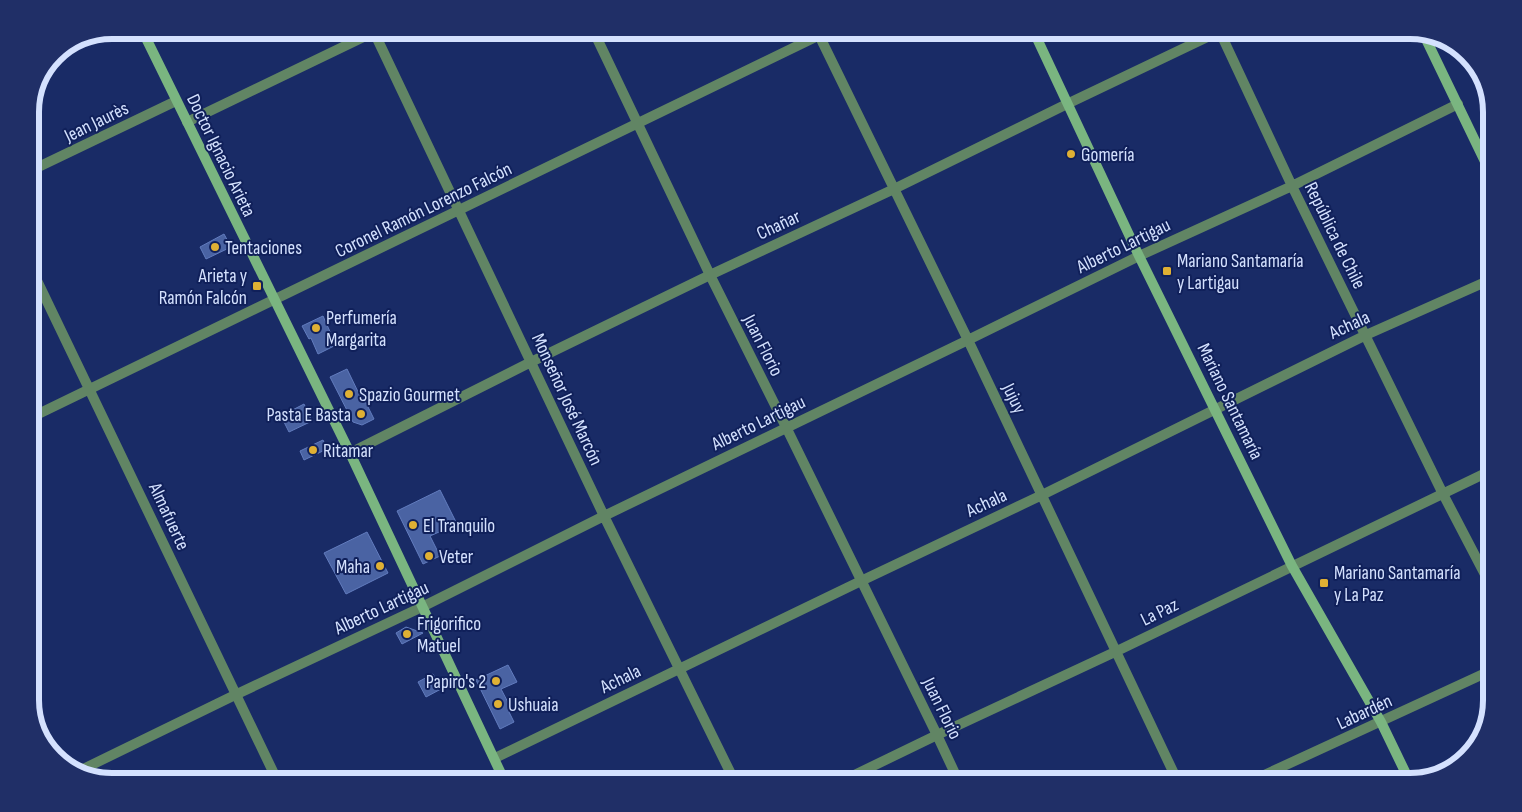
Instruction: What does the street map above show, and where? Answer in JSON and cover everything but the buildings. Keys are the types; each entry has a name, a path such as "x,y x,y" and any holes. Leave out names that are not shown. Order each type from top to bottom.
{"street":[{"name":"Doctor Ignacio Arieta","path":"146,39 350,453 501,773"},
{"path":"187,122 358,39"},
{"name":"Monseñor José Marcón","path":"379,39 604,516 731,773"},
{"name":"Juan Florio","path":"597,39 710,275 955,773"},
{"name":"Coronel Ramón Lorenzo Falcón","path":"39,414 638,124 806,39"},
{"name":"Jujuy","path":"821,39 968,340 1174,773"},
{"name":"Mariano Santamaría","path":"1037,39 1140,256 1292,566 1381,722 1406,773"},
{"name":"Chañar","path":"350,453 710,275 894,189 1203,39"},
{"name":"República de Chile","path":"1224,39 1292,186 1443,494 1483,571"},
{"path":"1427,41 1483,157"},
{"name":"Jean Jaurès","path":"39,167 176,101"},
{"name":"Alberto Lartigau","path":"85,768 235,694 422,607 604,516 1140,256 1292,186 1458,104"},
{"name":"Achala","path":"494,758 1042,495 1366,336 1483,283"},
{"name":"Almafuerte","path":"39,284 274,773"},
{"name":"La Paz","path":"859,773 1483,474"},
{"name":"Labardén","path":"1269,773 1483,674"}],"place":[{"name":"Gomería","path":"1071,154"},
{"name":"Tentaciones","path":"215,247"},
{"name":"Mariano Santamaría y Lartigau","path":"1167,271"},
{"name":"Arieta y Ramón Falcón","path":"257,286"},
{"name":"Perfumería Margarita","path":"316,328"},
{"name":"Spazio Gourmet","path":"349,394"},
{"name":"Pasta E Basta","path":"361,414"},
{"name":"Ritamar","path":"313,450"},
{"name":"El Tranquilo","path":"413,525"},
{"name":"Veter","path":"429,556"},
{"name":"Maha","path":"380,566"},
{"name":"Mariano Santamaría y La Paz","path":"1324,583"},
{"name":"Frigorifico Matuel","path":"407,634"},
{"name":"Papiro's 2","path":"496,681"},
{"name":"Ushuaia","path":"498,704"}]}
